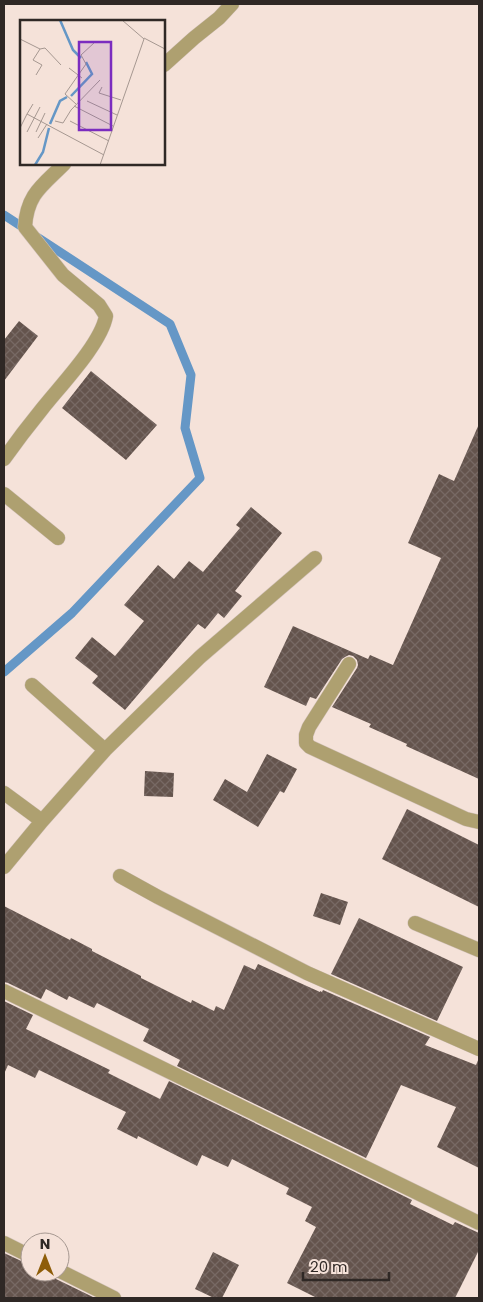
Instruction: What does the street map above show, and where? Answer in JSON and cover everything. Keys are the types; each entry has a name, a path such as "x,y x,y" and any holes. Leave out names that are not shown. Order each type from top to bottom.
{"street":[{"path":"165,64 219,18 232,4"},
{"path":"4,459 98,337 106,316 99,305 62,275 26,228 26,215 34,194 63,165"},
{"path":"4,494 58,538"},
{"path":"4,867 105,750 200,657 315,558"},
{"path":"349,664 309,727 306,743 310,747 466,819 479,822"},
{"path":"32,685 105,750"},
{"path":"4,793 42,821"},
{"path":"120,876 307,973 479,1050"},
{"path":"415,922 479,950"},
{"path":"4,990 479,1223"},
{"path":"4,1243 20,1251"},
{"path":"70,1276 114,1298"}],"building":[{"path":"19,321 38,336 4,381 4,340"},
{"path":"91,371 157,425 126,460 62,408"},
{"path":"479,424 479,779 406,746 407,744 369,727 371,724 332,707 357,668 357,660 353,656 349,655 342,659 316,699 310,697 306,706 264,687 293,626 368,659 370,655 393,665 441,558 408,543 439,474 454,481"},
{"path":"251,507 282,533 235,591 242,596 224,618 218,613 205,629 198,624 125,710 92,683 98,676 75,658 92,637 115,656 144,621 124,605 158,565 174,579 189,561 203,572 240,528 236,525"},
{"path":"267,754 297,769 284,793 280,791 258,827 213,800 225,779 247,792"},
{"path":"145,771 174,773 173,797 144,796"},
{"path":"407,809 479,845 479,907 382,859"},
{"path":"321,893 348,902 340,925 313,916"},
{"path":"4,906 70,940 71,938 141,976 141,978 191,1003 192,1000 214,1011 216,1006 224,1010 244,965 255,970 258,964 320,992 323,990 430,1037 425,1045 476,1065 479,1058 479,1168 437,1147 456,1107 401,1085 366,1158 177,1066 180,1060 143,1041 149,1029 97,1003 94,1008 69,996 67,1000 46,989 41,999 4,982"},
{"path":"359,918 463,967 437,1021 331,974"},
{"path":"4,1001 33,1015 26,1029 110,1070 108,1073 160,1099 169,1081 412,1200 410,1204 453,1225 455,1222 479,1233 479,1250 455,1298 317,1298 287,1283 316,1227 305,1221 312,1207 286,1194 289,1188 232,1159 228,1167 202,1155 197,1166 138,1136 137,1139 117,1129 126,1112 39,1070 35,1078 8,1065 4,1074"},
{"path":"213,1252 239,1265 222,1298 214,1298 195,1289"},
{"path":"4,1253 20,1260 20,1282 62,1282 95,1298 4,1298"}],"waterway":[{"path":"4,215 27,230"},
{"path":"4,672 72,613 200,478 185,428 191,375 170,324 37,237"}]}
